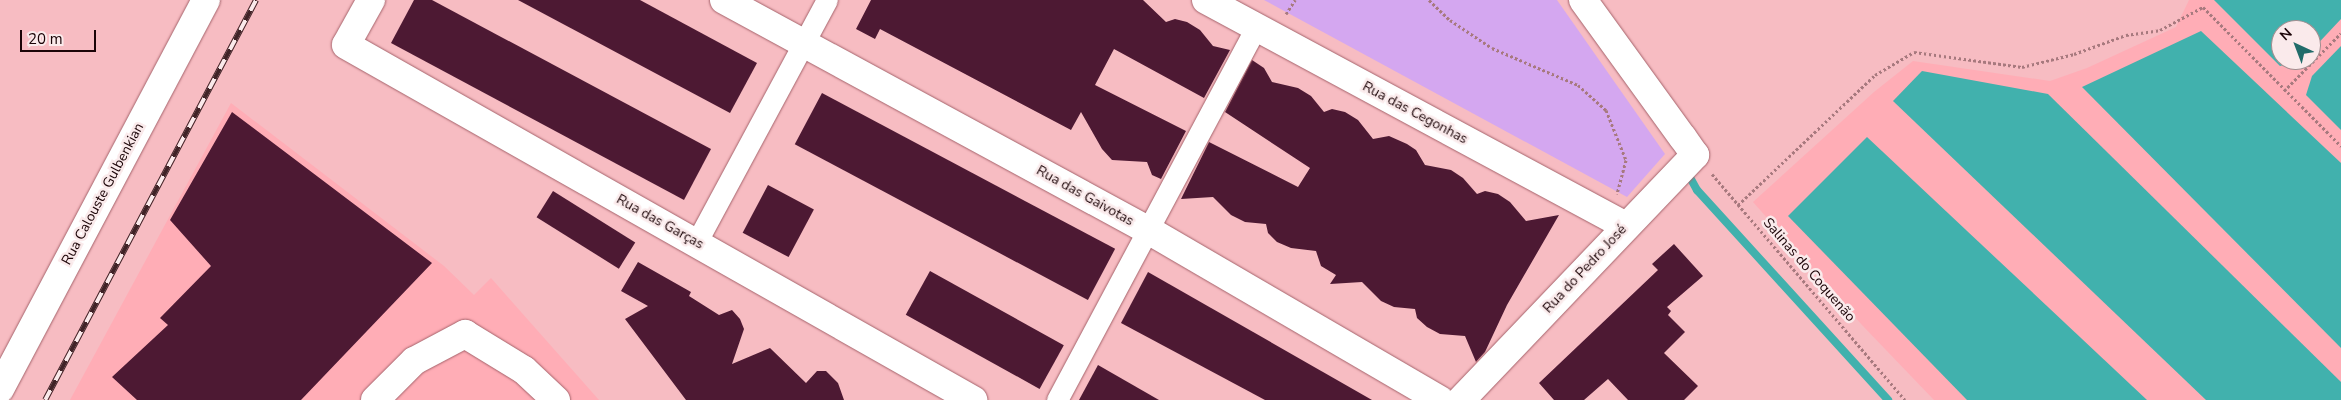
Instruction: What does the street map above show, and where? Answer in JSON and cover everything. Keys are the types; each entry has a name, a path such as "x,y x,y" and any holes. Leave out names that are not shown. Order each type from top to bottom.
{"street":[{"name":"Rua Calouste Gulbenkian","path":"0,389 206,0"},
{"name":"Rua das Garças","path":"370,0 346,45 973,400"},
{"name":"Rua das Gaivotas","path":"724,0 1148,230 1440,400"},
{"path":"696,243 827,0"},
{"name":"Rua das Cegonhas","path":"1206,0 1618,222"},
{"path":"1583,0 1688,151"},
{"path":"1057,400 1256,27"},
{"name":"Rua do Pedro José","path":"1461,400 1618,222 1660,189 1688,151"},
{"path":"375,400 414,361 465,334 524,370 556,400"}],"path":[{"path":"1429,0 1450,20 1492,48 1578,85 1606,110 1626,160 1618,222"},
{"path":"1738,204 1875,75 1914,52 2022,67 2074,54 2126,35 2160,30 2203,7 2284,92 2341,146"},
{"path":"2284,92 2341,33"},
{"name":"Salinas do Coquenão","path":"1688,151 1738,204 1905,400"}],"shaded area":[{"path":"1264,0 1557,0 1665,154 1627,197"},
{"path":"2189,0 2341,0 2341,400 1934,400 1862,325 1753,202 1874,92 1913,61 2050,81 2087,68 2176,27"},
{"path":"231,103 444,266 474,295 491,278 599,400 70,400"}],"water":[{"path":"2214,0 2341,0 2341,19 2321,40 2321,20 2271,20 2271,57"},
{"path":"2201,31 2341,163 2341,348 2082,87"},
{"path":"2341,46 2341,130 2306,95 2312,76 2318,70 2321,70 2321,67"},
{"path":"1922,71 2048,94 2341,382 2341,400 2206,400 1893,101"},
{"path":"1867,137 2147,400 1967,400 1788,216"}],"building":[{"path":"414,0 432,0 711,149 684,200 391,43"},
{"path":"518,0 640,0 757,63 730,113"},
{"path":"871,0 1143,0 1166,22 1175,19 1187,22 1200,30 1213,46 1230,50 1204,98 1114,49 1095,85 1186,131 1161,179 1152,175 1147,162 1112,160 1102,149 1081,112 1071,130 880,29 875,39 856,29"},
{"path":"1252,60 1264,68 1272,82 1298,88 1311,96 1324,112 1332,109 1345,112 1358,120 1373,139 1389,136 1416,150 1425,165 1451,170 1463,178 1477,194 1485,191 1498,194 1510,202 1526,221 1559,215 1507,305 1485,352 1476,362 1465,336 1440,334 1427,327 1417,318 1415,309 1394,307 1381,301 1362,282 1330,284 1336,275 1321,266 1316,251 1291,248 1277,242 1268,233 1266,224 1245,222 1231,215 1213,197 1181,199 1209,142 1298,187 1310,168 1225,112"},
{"path":"822,93 1115,249 1088,300 795,144"},
{"path":"232,112 432,263 301,400 137,400 112,377 168,325 160,318 211,266 170,220"},
{"path":"768,185 814,209 789,257 743,233"},
{"path":"553,191 635,242 619,269 537,217"},
{"path":"1674,244 1703,276 1667,307 1671,311 1668,315 1685,332 1664,353 1698,386 1684,400 1628,400 1608,379 1584,400 1554,400 1539,383 1658,270 1652,264"},
{"path":"638,262 691,292 689,296 719,315 732,310 740,319 744,329 732,364 770,348 806,383 817,371 826,371 838,383 844,400 686,400 625,319 648,306 621,291"},
{"path":"930,271 1064,345 1040,389 906,315"},
{"path":"1148,272 1372,400 1265,400 1121,323"},
{"path":"1098,365 1159,400 1079,400"}],"waterway":[{"path":"1687,172 1697,190 1888,400"}],"railway":[{"path":"45,400 256,0"}]}
